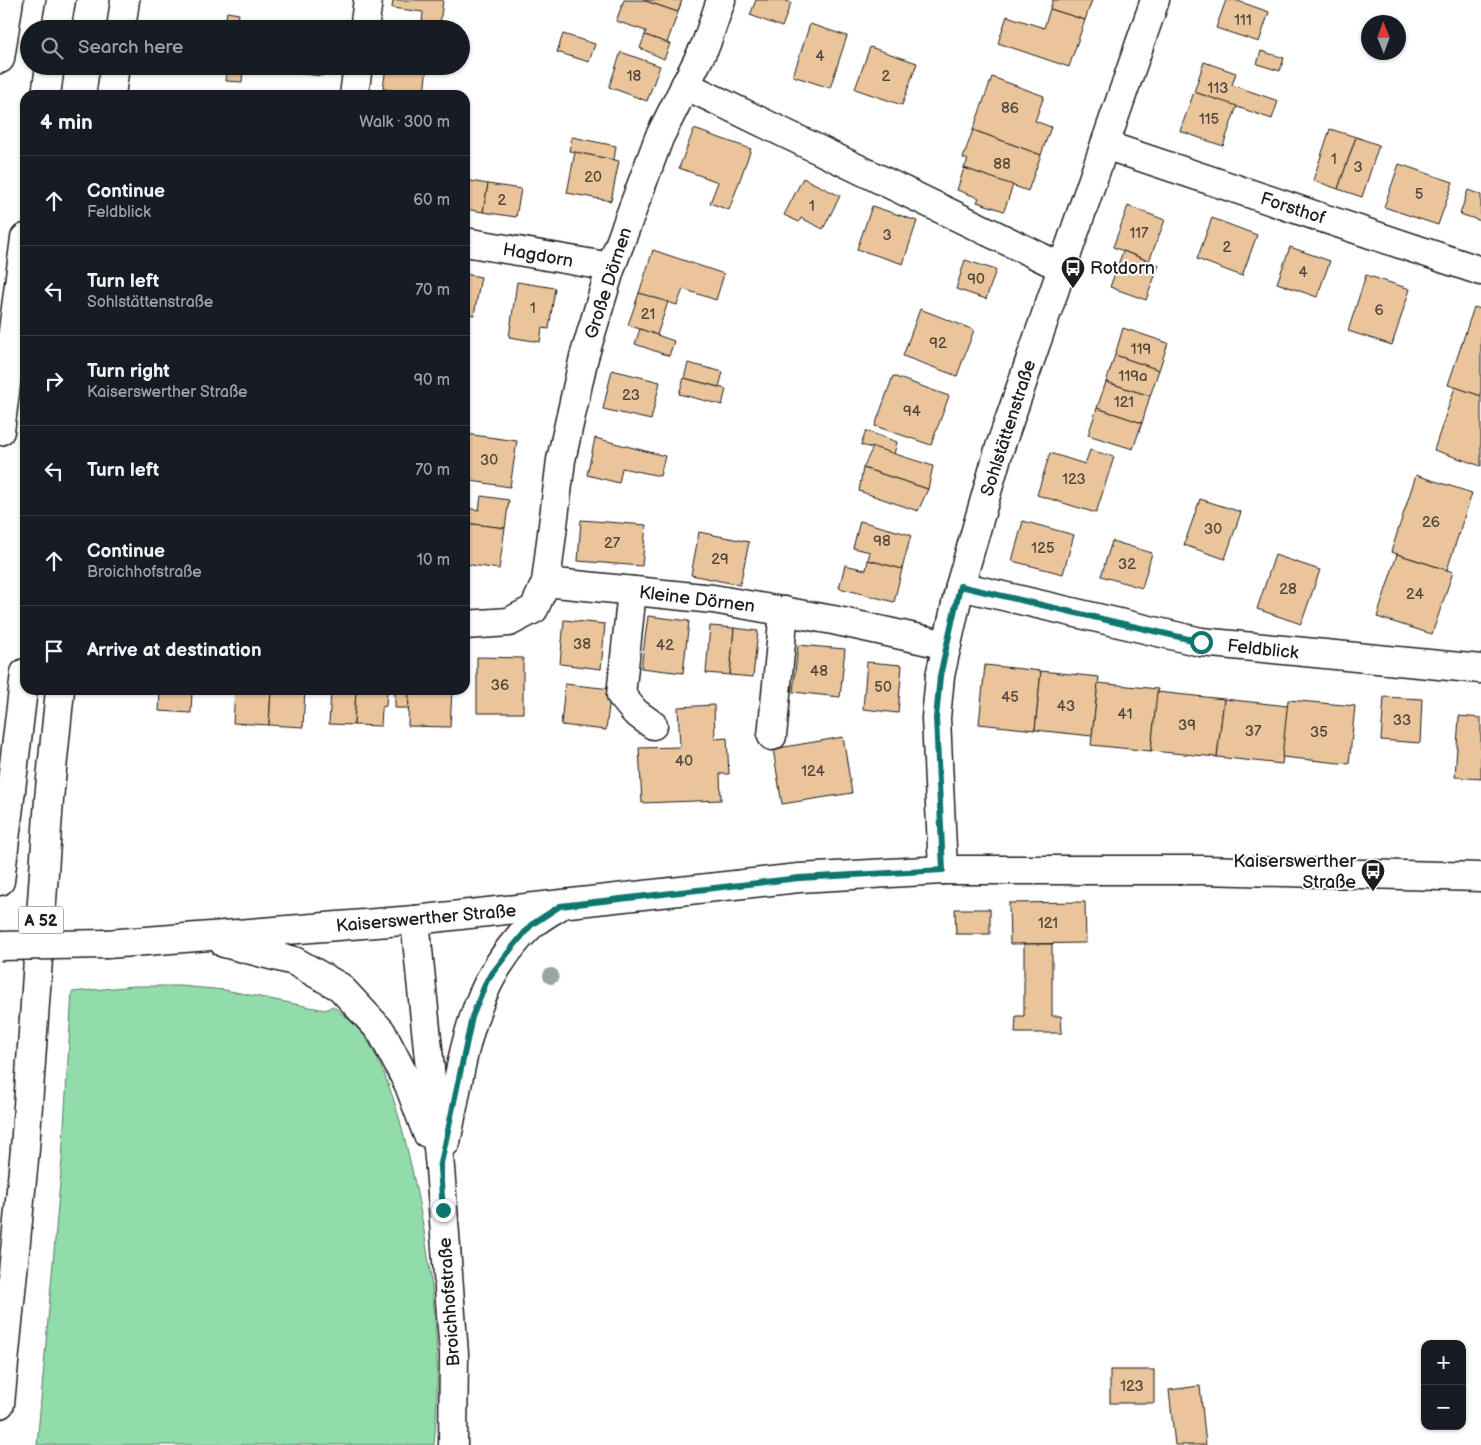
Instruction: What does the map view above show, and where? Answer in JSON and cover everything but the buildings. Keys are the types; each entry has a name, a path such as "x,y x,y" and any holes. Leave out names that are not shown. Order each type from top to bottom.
{"main road":[{"path":"0,59 9,0"},
{"path":"58,20 61,0"},
{"path":"122,20 125,0"},
{"path":"365,20 368,0"},
{"name":"Große Dörnen","path":"546,582 561,460 584,357 610,267 659,138 706,44 721,0"},
{"name":"Sohlstättenstraße","path":"943,870 936,718 940,676 960,586 1000,450 1061,267 1105,146 1154,0"},
{"path":"47,90 49,75"},
{"path":"112,90 114,75"},
{"path":"355,90 357,75"},
{"path":"685,85 1061,267"},
{"name":"Forsthof","path":"1105,146 1481,271"},
{"name":"Hagdorn","path":"470,243 610,267"},
{"path":"0,431 20,277"},
{"path":"470,625 509,622 534,609 546,582"},
{"name":"Kleine Dörnen","path":"546,582 713,599 784,611 947,645"},
{"name":"Feldblick","path":"960,586 1201,642 1481,669"},
{"path":"632,591 621,695 634,712 653,725"},
{"path":"772,736 784,611"},
{"path":"0,881 22,695"},
{"name":"A 52","path":"0,1404 26,1150 49,809 60,695"},
{"name":"Kaiserswerther Straße","path":"0,946 107,944 201,938 560,906 799,878 943,870 1202,870 1481,877"},
{"path":"440,1168 472,1017 487,980 531,925 560,906"},
{"name":"Broichhofstraße","path":"416,920 440,1168 454,1354 453,1445"},
{"path":"201,938 294,961 340,987 381,1031 409,1085 440,1168"}],"green space":[{"path":"134,986 181,986 225,990 325,1010 333,1006 365,1036 383,1072 400,1120 425,1238 434,1306 436,1341 437,1376 434,1445 37,1445 62,1160 72,992"}],"place":[{"name":"Rotdorn","path":"1073,289"},
{"name":"Kaiserswerther Straße","path":"1373,892"}],"route":[{"path":"443,1210 440,1168 472,1017 487,980 531,925 560,906 799,878 943,870 936,718 940,676 960,586 1201,642"}]}
